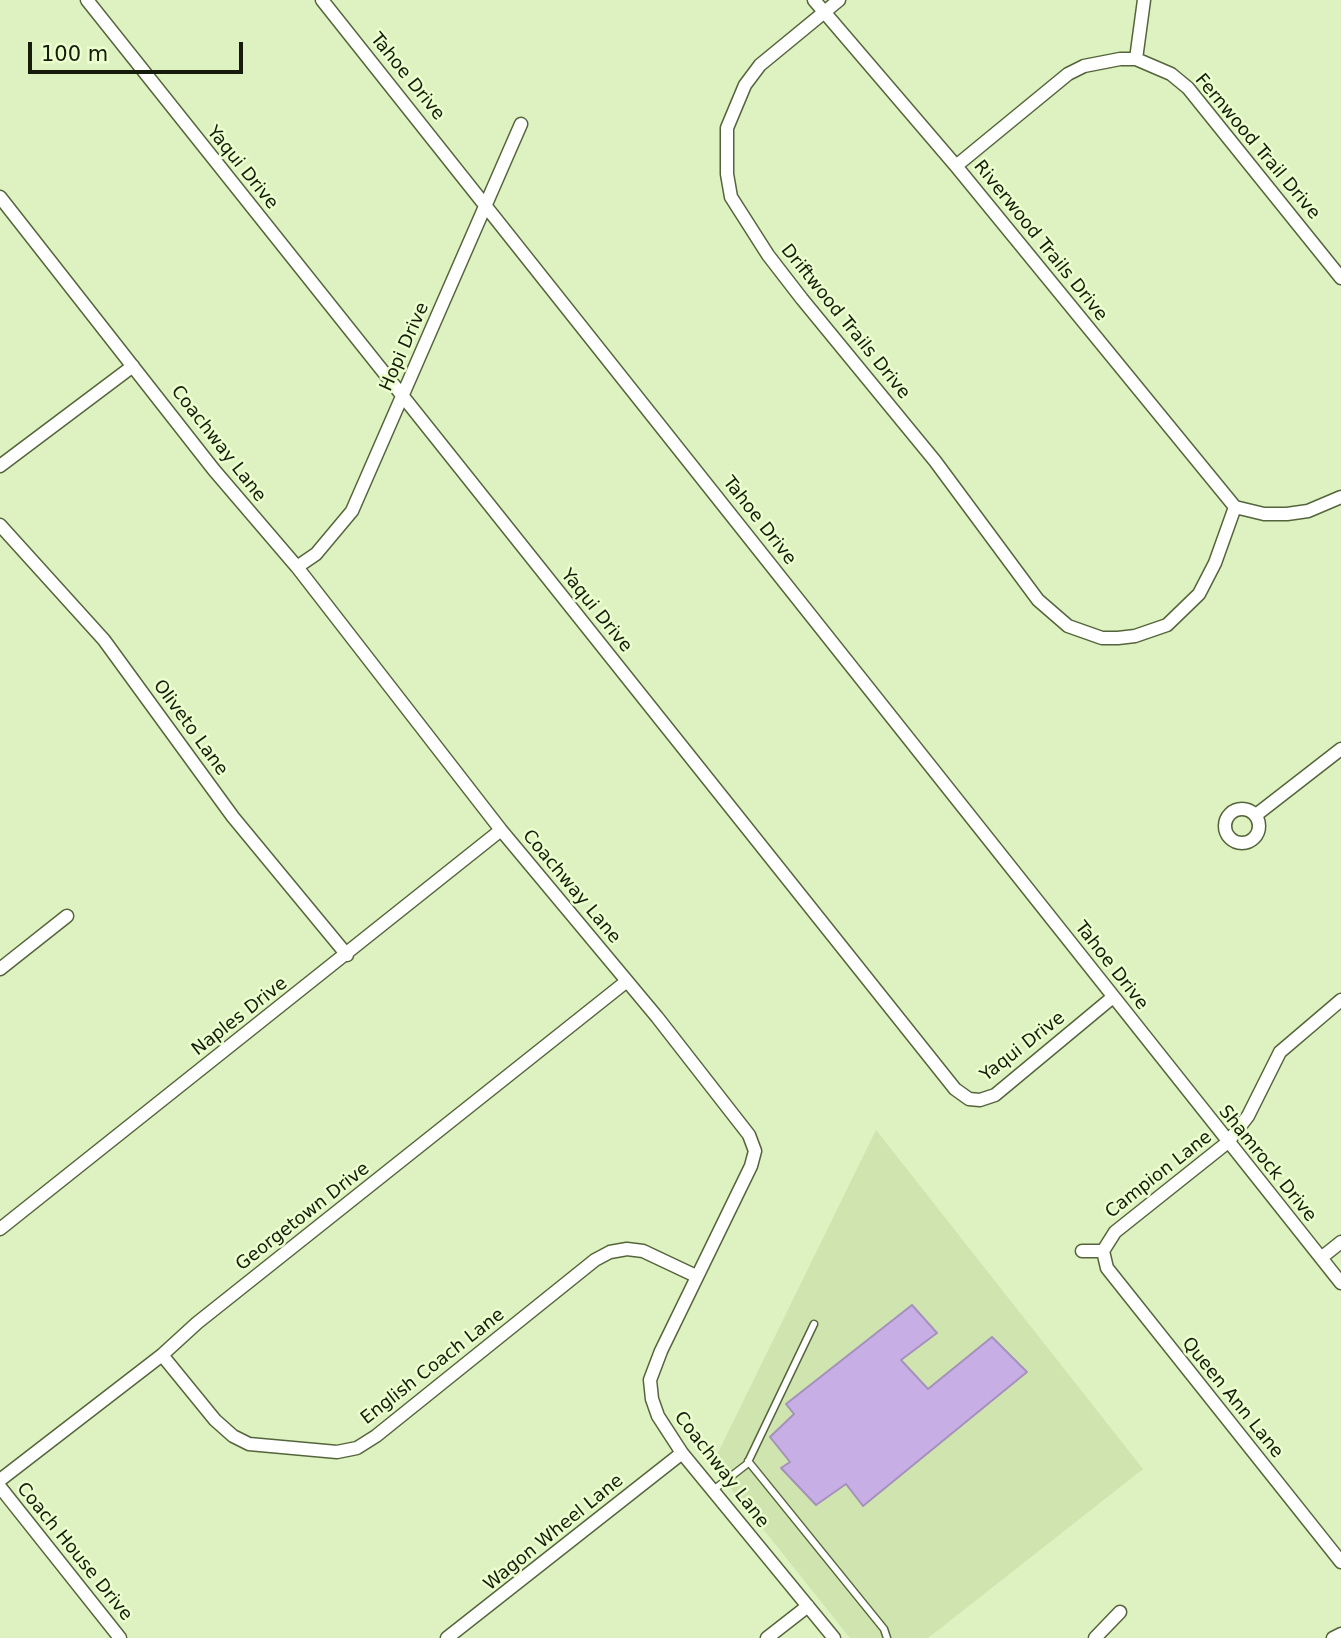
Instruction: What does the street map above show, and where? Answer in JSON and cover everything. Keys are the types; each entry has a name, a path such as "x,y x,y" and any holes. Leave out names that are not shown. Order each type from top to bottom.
{"street":[{"name":"Yaqui Drive","path":"87,0 955,1088 969,1099 980,1100 995,1095 1113,997"},
{"name":"Tahoe Drive","path":"322,0 1167,1066"},
{"name":"Riverwood Trails Drive","path":"814,0 956,166 1235,507"},
{"name":"Driftwood Trails Drive","path":"839,0 760,65 734,107 727,128 726,149 731,197 768,255 935,461 1038,600 1068,626 1102,638 1135,636 1167,625 1185,611 1199,594 1215,563 1235,507"},
{"path":"1136,59 1144,0"},
{"name":"Fernwood Trail Drive","path":"956,166 1068,74 1084,66 1120,59 1136,59 1171,74 1188,88 1341,278"},
{"name":"Hopi Drive","path":"297,567 335,535 352,510 486,205 490,188 521,124"},
{"name":"Coachway Lane","path":"0,197 251,515 297,567 501,830 627,981 748,1135 755,1151 734,1206 696,1276 650,1380 658,1416 682,1453 834,1638"},
{"path":"0,466 133,366"},
{"path":"1235,507 1264,514 1287,514 1308,511 1341,497"},
{"name":"Oliveto Lane","path":"0,526 104,640 233,817 347,955"},
{"path":"1256,815 1341,749"},
{"name":"Naples Drive","path":"0,1229 501,830"},
{"path":"0,969 67,916"},
{"name":"Georgetown Drive","path":"0,1480 162,1355 197,1324 627,981"},
{"name":"Campion Lane","path":"1103,1251 1115,1232 1228,1142 1248,1116 1280,1052 1341,1000"},
{"name":"Shamrock Drive","path":"1167,1066 1341,1283"},
{"path":"1321,1258 1341,1242"},
{"name":"English Coach Lane","path":"162,1355 215,1420 233,1436 249,1444 337,1452 357,1448 376,1436 595,1260 610,1252 628,1249 643,1251 696,1276"},
{"path":"1082,1251 1103,1251"},
{"name":"Queen Ann Lane","path":"1103,1251 1107,1268 1341,1562"},
{"name":"Wagon Wheel Lane","path":"447,1638 682,1453"},
{"name":"Coach House Drive","path":"0,1487 120,1638"},
{"path":"767,1638 808,1606"},
{"path":"1095,1638 1120,1612"},
{"path":"1333,1638 1341,1634"}],"lane":[{"path":"712,1490 748,1461 814,1324"},
{"path":"748,1461 884,1629 887,1638"}],"shaded area":[{"path":"876,1130 1143,1469 928,1638 850,1638 712,1465"}],"building":[{"path":"912,1305 937,1333 901,1360 928,1389 992,1337 1027,1372 863,1506 846,1484 816,1505 781,1468 790,1462 770,1437 794,1414 786,1404"}]}
